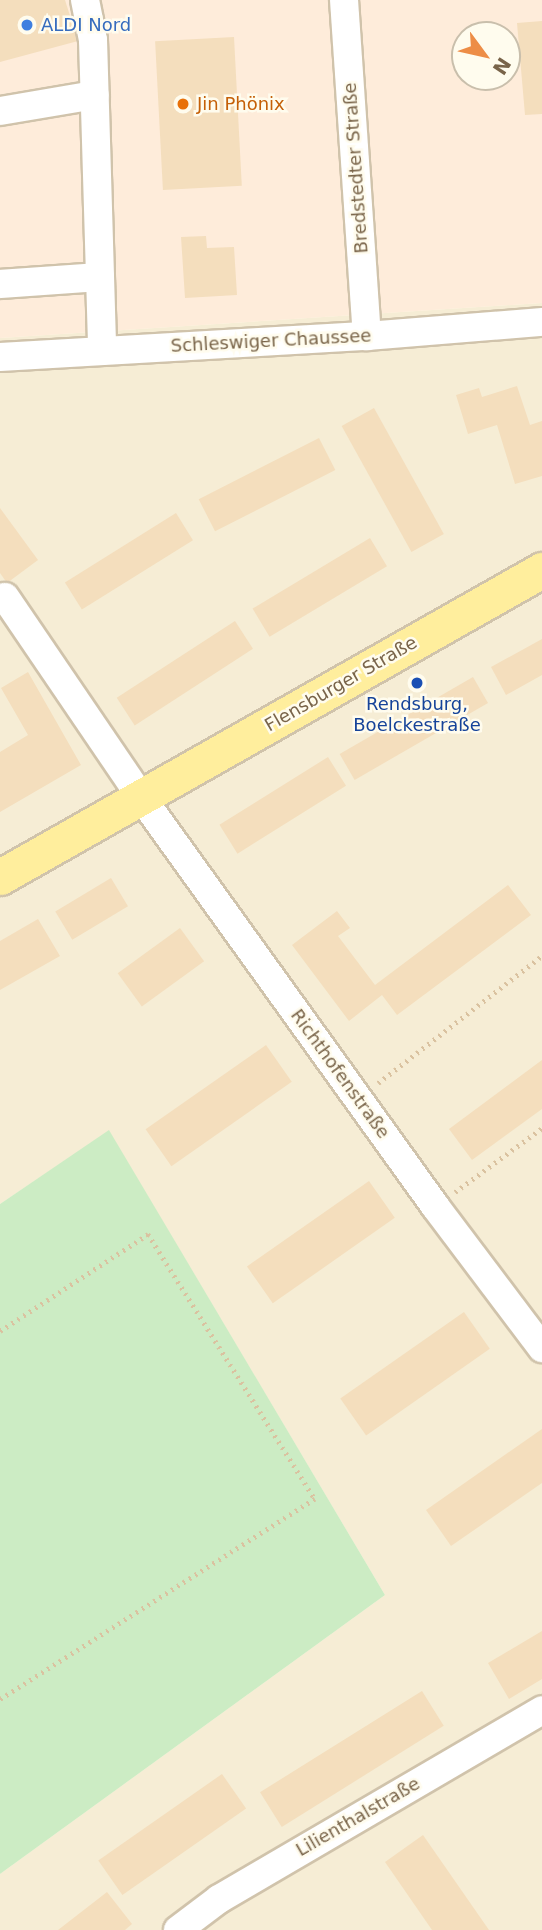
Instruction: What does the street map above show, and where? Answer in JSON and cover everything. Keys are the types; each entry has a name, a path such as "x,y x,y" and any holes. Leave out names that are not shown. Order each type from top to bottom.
{"main road":[{"name":"Flensburger Straße","path":"0,877 542,570"}],"street":[{"path":"85,0 93,40 102,351"},
{"name":"Bredstedter Straße","path":"344,0 366,336"},
{"path":"0,111 95,95"},
{"path":"0,284 100,277"},
{"name":"Schleswiger Chaussee","path":"0,357 366,336 542,322"},
{"path":"5,597 141,797"},
{"name":"Richthofenstraße","path":"141,797 435,1206 542,1348"},
{"name":"Lilienthalstraße","path":"178,1930 219,1899 542,1710"}],"path":[{"path":"358,1099 542,956"},
{"path":"435,1206 542,1128"},
{"path":"0,1331 149,1234 314,1499 0,1700"}],"shaded area":[{"path":"0,0 542,0 542,303 0,338"},
{"path":"542,303 542,1930 0,1930 0,1874 385,1595 109,1131 0,1204 0,338"}],"green space":[{"path":"109,1130 385,1595 0,1874 0,1204"}],"building":[{"path":"0,0 65,0 78,41 0,62"},
{"path":"542,21 542,114 525,115 521,23"},
{"path":"234,37 242,186 163,190 155,41"},
{"path":"206,236 207,248 234,247 237,295 185,298 181,237"},
{"path":"517,386 530,425 542,421 542,476 515,484 497,425 468,434 456,395 479,388 482,397"},
{"path":"374,408 444,534 411,552 342,426"},
{"path":"319,438 335,470 215,531 199,499"},
{"path":"0,508 38,560 7,583 0,573"},
{"path":"176,513 193,540 82,610 65,582"},
{"path":"370,538 387,566 270,637 253,609"},
{"path":"235,621 253,649 135,725 117,698"},
{"path":"542,639 542,675 506,695 491,667"},
{"path":"28,672 81,765 0,812 0,752 28,735 1,688"},
{"path":"473,677 488,703 355,780 340,754"},
{"path":"328,757 346,786 237,854 219,825"},
{"path":"111,878 128,906 72,940 55,911"},
{"path":"508,885 531,915 397,1015 382,995 349,1021 292,945 337,911 350,928 338,936 375,985"},
{"path":"38,919 60,956 0,990 0,941"},
{"path":"180,928 204,961 142,1006 118,973"},
{"path":"266,1045 292,1082 171,1166 146,1129"},
{"path":"542,1060 542,1109 472,1160 449,1129"},
{"path":"369,1181 395,1218 273,1303 247,1266"},
{"path":"464,1312 490,1349 366,1435 340,1399"},
{"path":"542,1429 542,1483 451,1546 426,1510"},
{"path":"542,1631 542,1679 509,1699 488,1663"},
{"path":"422,1691 444,1726 282,1827 260,1792"},
{"path":"222,1774 246,1808 122,1895 98,1861"},
{"path":"423,1835 489,1930 432,1930 385,1862"},
{"path":"107,1892 132,1924 125,1930 58,1930"}],"place":[{"name":"ALDI Nord","path":"27,25"},
{"name":"Jin Phönix","path":"183,104"},
{"name":"Rendsburg, Boelckestraße","path":"417,683"}]}
